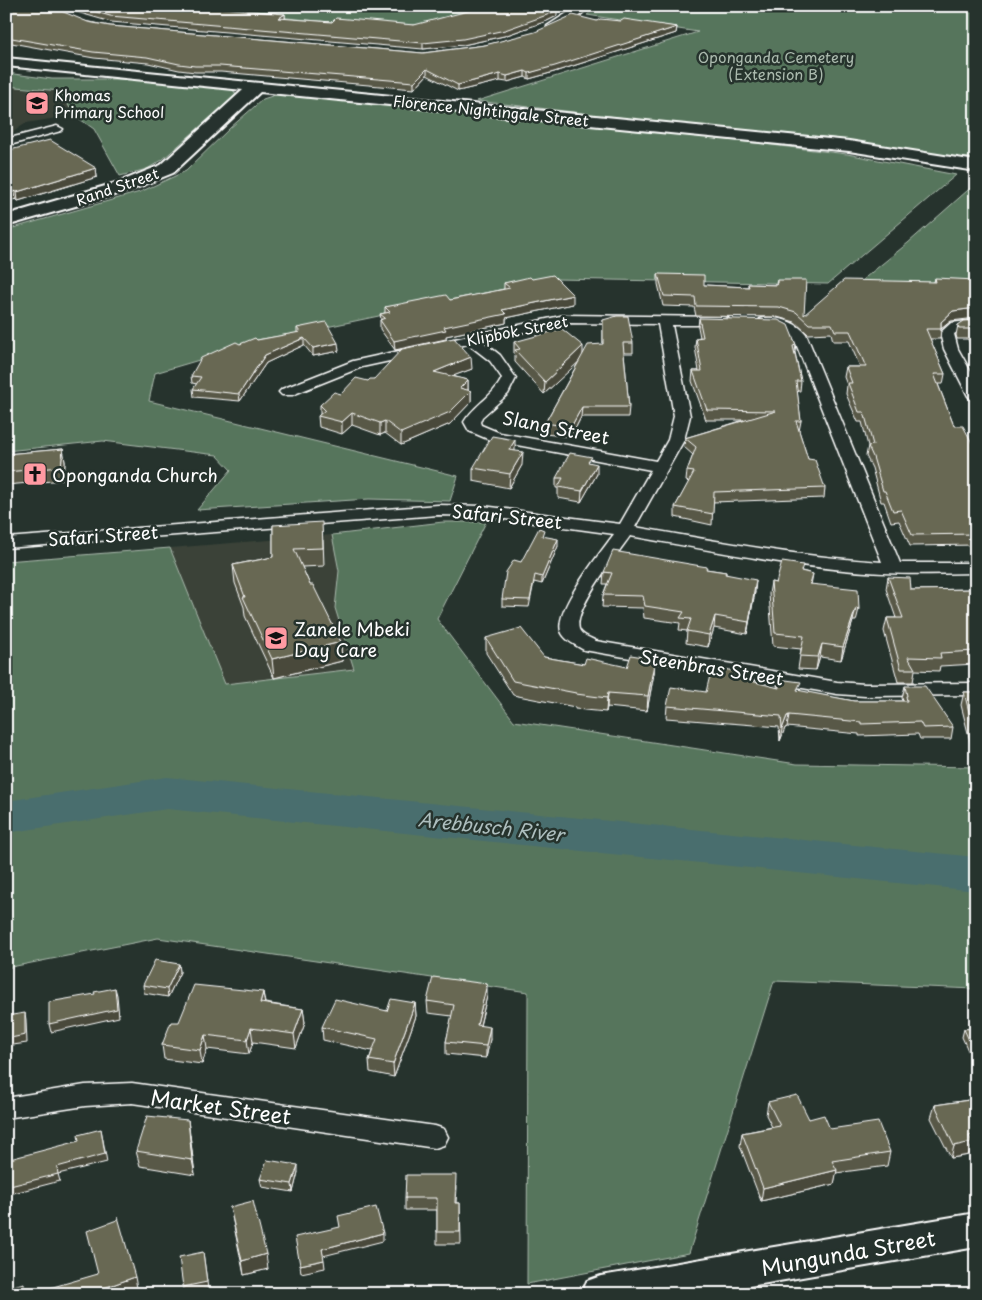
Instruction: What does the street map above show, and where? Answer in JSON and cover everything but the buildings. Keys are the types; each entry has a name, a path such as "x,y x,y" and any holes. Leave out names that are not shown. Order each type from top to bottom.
{"main road":[{"name":"Florence Nightingale Street","path":"6,62 849,146 976,166"},
{"name":"Rand Street","path":"6,221 125,186 167,169 257,86"},
{"name":"Mungunda Street","path":"601,1294 976,1230"}],"street":[{"path":"539,31 561,23 585,6"},
{"path":"6,143 57,129"},
{"name":"Klipbok Street","path":"287,392 358,364 564,319 777,323 788,326 799,334 892,568"},
{"name":"Steenbras Street","path":"664,321 682,416 676,440 625,530 574,605 569,620 570,631 577,638 591,646 837,688 873,690 976,689"},
{"path":"976,324 951,328 947,333 951,349 976,396"},
{"name":"Slang Street","path":"470,339 495,358 509,378 506,388 476,414 472,422 475,428 496,437 661,466"},
{"name":"Safari Street","path":"6,542 438,510 483,511 625,530 768,555 844,565 892,568 976,568"},
{"name":"Market Street","path":"6,1108 77,1096 132,1093 435,1137"}],"shaded area":[{"name":"Khomas Primary School","path":"6,86 60,91 74,115 26,123 6,137"},
{"name":"Zanele Mbeki Day Care","path":"332,535 339,571 335,608 355,669 225,685 170,548"}],"green space":[{"path":"166,6 503,6 418,31"},
{"name":"Oponganda Cemetery (Extension B)","path":"598,6 976,6 976,158 963,158 824,137 723,129 477,101 698,32 587,15"},
{"path":"6,73 52,79 149,79 226,88 234,91 236,95 162,160 147,169 120,176 94,129 74,115 60,91 6,86"},
{"path":"281,93 847,154 956,175 828,284 555,279 274,338 155,373 149,401 458,476 450,501 369,499 197,510 231,470 217,455 103,441 6,451 6,230 140,192 186,171 263,99"},
{"path":"976,183 976,287 856,285 908,243"},
{"path":"443,522 486,522 437,619 514,721 797,764 976,767 976,872 168,792 6,816 6,561 170,548 225,684 354,669 335,608 339,571 332,535"},
{"path":"167,793 976,874 976,989 774,981 689,1253 527,1284 528,992 158,938 6,968 6,817"}],"waterway":[{"name":"Arebbusch River","path":"6,817 167,793 976,874"}],"place":[{"name":"Khomas Primary School","path":"37,103"},
{"name":"Oponganda Church","path":"35,474"},
{"name":"Zanele Mbeki Day Care","path":"276,638"}]}
